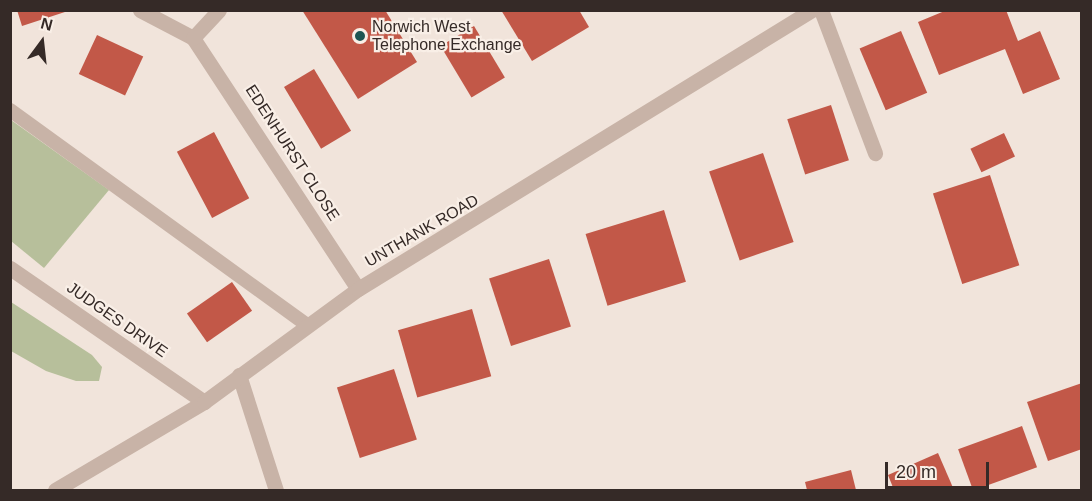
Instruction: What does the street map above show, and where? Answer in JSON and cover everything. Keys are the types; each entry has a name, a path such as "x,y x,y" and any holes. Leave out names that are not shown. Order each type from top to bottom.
{"street":[{"name":"EDENHURST CLOSE","path":"140,10 193,38 358,289"},
{"path":"193,38 219,10"},
{"name":"UNTHANK ROAD","path":"55,490 204,402 306,324 358,289 813,10"},
{"path":"821,10 875,153"},
{"name":"JUDGES DRIVE","path":"10,267 204,402"},
{"path":"239,375 276,490"}],"lane":[{"path":"10,110 306,324"}],"green space":[{"path":"11,120 109,190 44,268 11,241"},
{"path":"11,302 92,355 102,367 99,381 76,381 46,371 11,351"}],"building":[{"path":"17,10 68,10 68,11 22,26"},
{"name":"Norwich West Telephone Exchange","path":"302,10 385,10 417,62 358,99"},
{"path":"501,10 579,10 589,27 532,61"},
{"path":"947,10 1006,10 1018,41 1040,31 1060,79 1023,94 1005,49 939,75 918,22"},
{"path":"474,26 505,77 471,98 441,46"},
{"path":"901,31 927,93 886,110 860,49"},
{"path":"97,35 143,57 125,96 79,74"},
{"path":"314,69 351,131 321,149 284,87"},
{"path":"831,105 849,160 805,174 787,119"},
{"path":"214,132 249,198 212,218 177,152"},
{"path":"1004,133 1015,157 981,172 970,149"},
{"path":"763,153 794,242 740,260 709,172"},
{"path":"990,175 1019,265 962,284 933,194"},
{"path":"664,210 686,282 608,306 586,234"},
{"path":"549,259 571,327 511,346 489,278"},
{"path":"232,282 252,311 207,342 187,314"},
{"path":"472,309 491,376 417,398 398,330"},
{"path":"394,369 417,439 360,458 337,388"},
{"path":"1082,383 1082,449 1048,461 1027,402"},
{"path":"1022,426 1037,467 973,490 958,449"},
{"path":"938,453 954,490 894,490 888,475"},
{"path":"851,470 856,490 807,490 805,482"}],"place":[{"name":"Norwich West Telephone Exchange","path":"360,36"}]}
